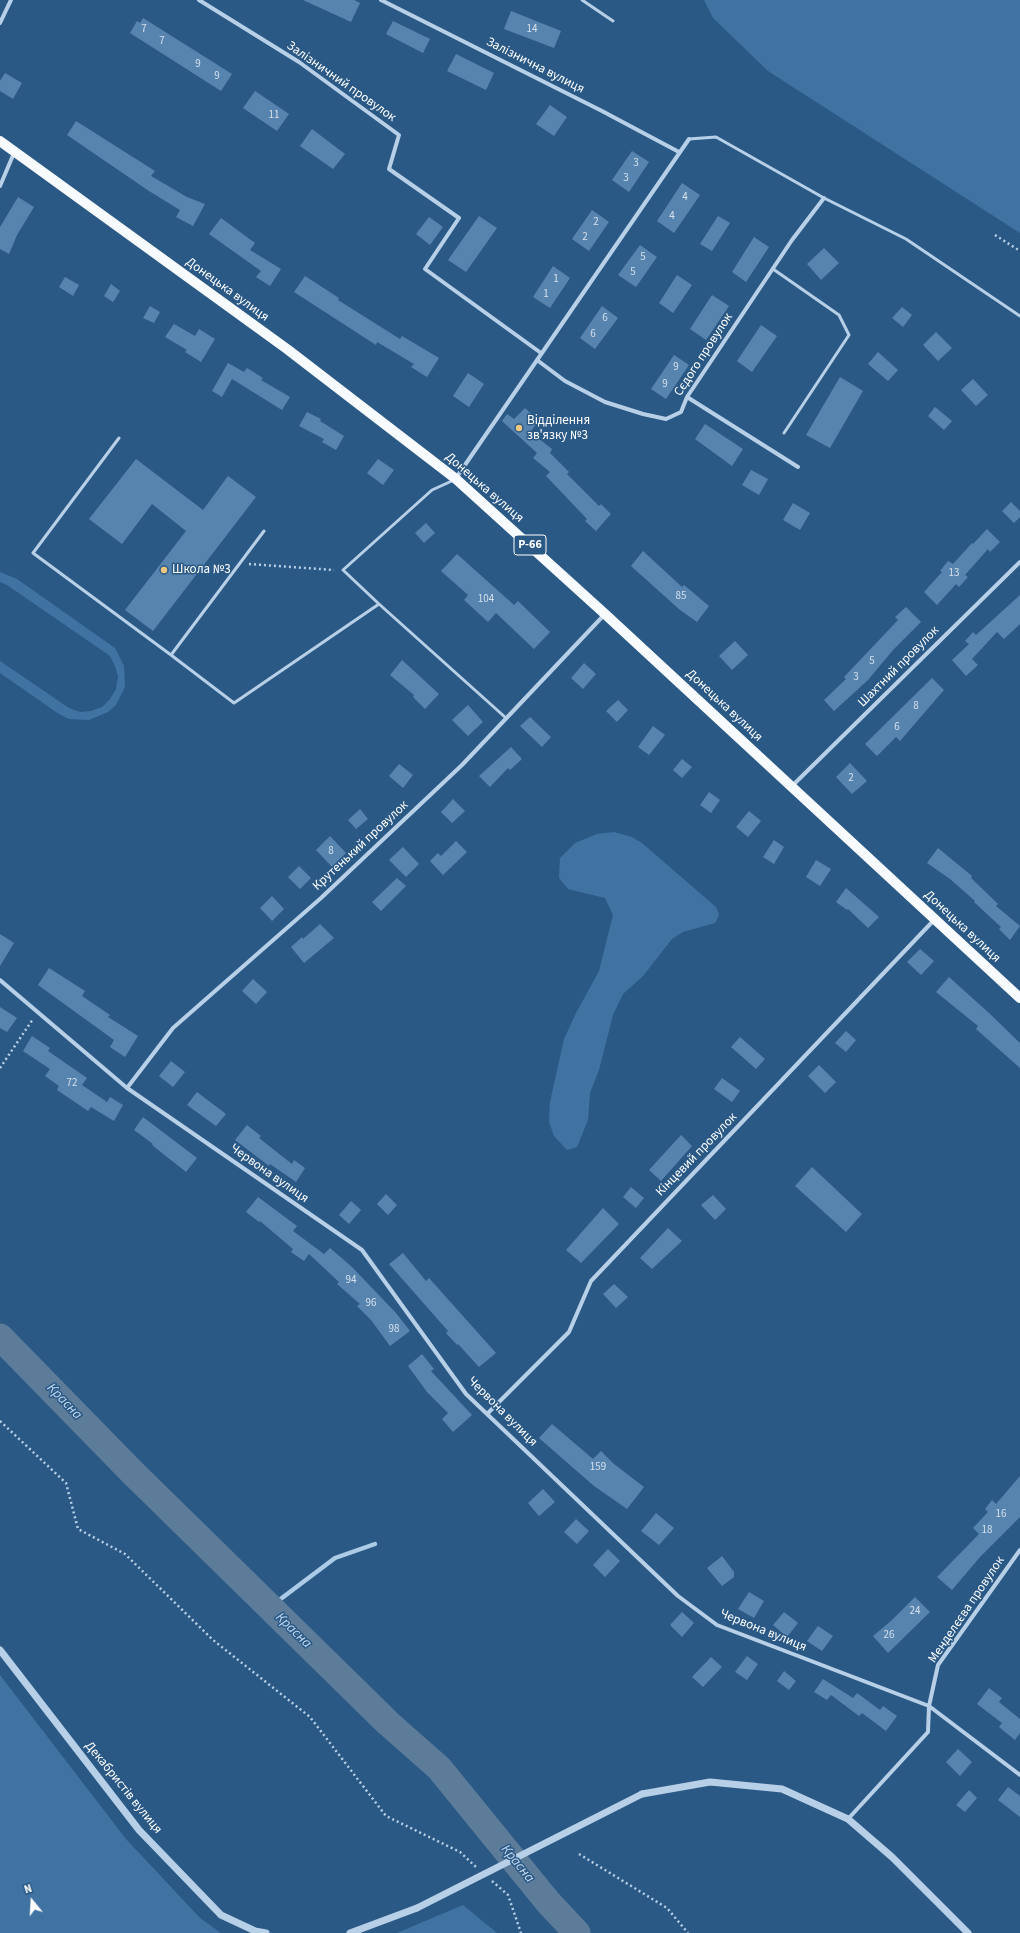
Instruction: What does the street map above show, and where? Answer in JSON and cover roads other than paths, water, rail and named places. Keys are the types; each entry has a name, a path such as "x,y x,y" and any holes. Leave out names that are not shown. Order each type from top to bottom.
{"main road":[{"name":"Донецька вулиця","path":"0,141 287,349 456,479 605,614 1020,998"}],"street":[{"path":"0,23 12,0"},
{"name":"Залізничний провулок","path":"200,0 299,62 399,135 389,169 459,218 424,269 541,353"},
{"name":"Залізнична вулиця","path":"381,0 602,111 679,152"},
{"path":"456,479 689,138"},
{"path":"0,186 15,152"},
{"name":"Сєдого провулок","path":"537,360 565,382 599,399 643,414 666,418 681,412 687,397 792,240 824,198"},
{"path":"687,397 798,467"},
{"name":"Шахтний провулок","path":"792,787 1020,562"},
{"name":"Крутенький провулок","path":"127,1088 174,1028 321,898 462,765 605,614"},
{"name":"Кінцевий провулок","path":"488,1413 569,1332 590,1281 935,920"},
{"name":"Червона вулиця","path":"0,980 127,1088 362,1250 466,1394 488,1413 678,1596 717,1625 928,1706 1020,1775"},
{"name":"Менделєєва провулок","path":"848,1819 928,1732 928,1706 938,1665 1020,1550"},
{"name":"Декабристів вулиця","path":"0,1650 138,1830 221,1915 255,1931 266,1933"},
{"path":"350,1933 417,1908 642,1794 710,1782 782,1789 848,1819 892,1857 968,1933"}],"lane":[{"path":"582,0 613,21"},
{"path":"689,138 716,137 824,198 906,238 1020,316"},
{"path":"773,270 839,315 850,335 784,433"},
{"path":"119,438 33,553 234,703 379,604"},
{"path":"456,479 432,490 343,570 506,718"},
{"path":"170,655 264,531"}],"waterway":[{"name":"Красна","path":"0,1337 132,1472 388,1723 439,1768 548,1902 577,1933"},
{"path":"270,1607 335,1558 375,1544"}],"place":[{"name":"Відділення зв'язку №3","path":"519,428"},
{"name":"Школа №3","path":"164,570"}]}
